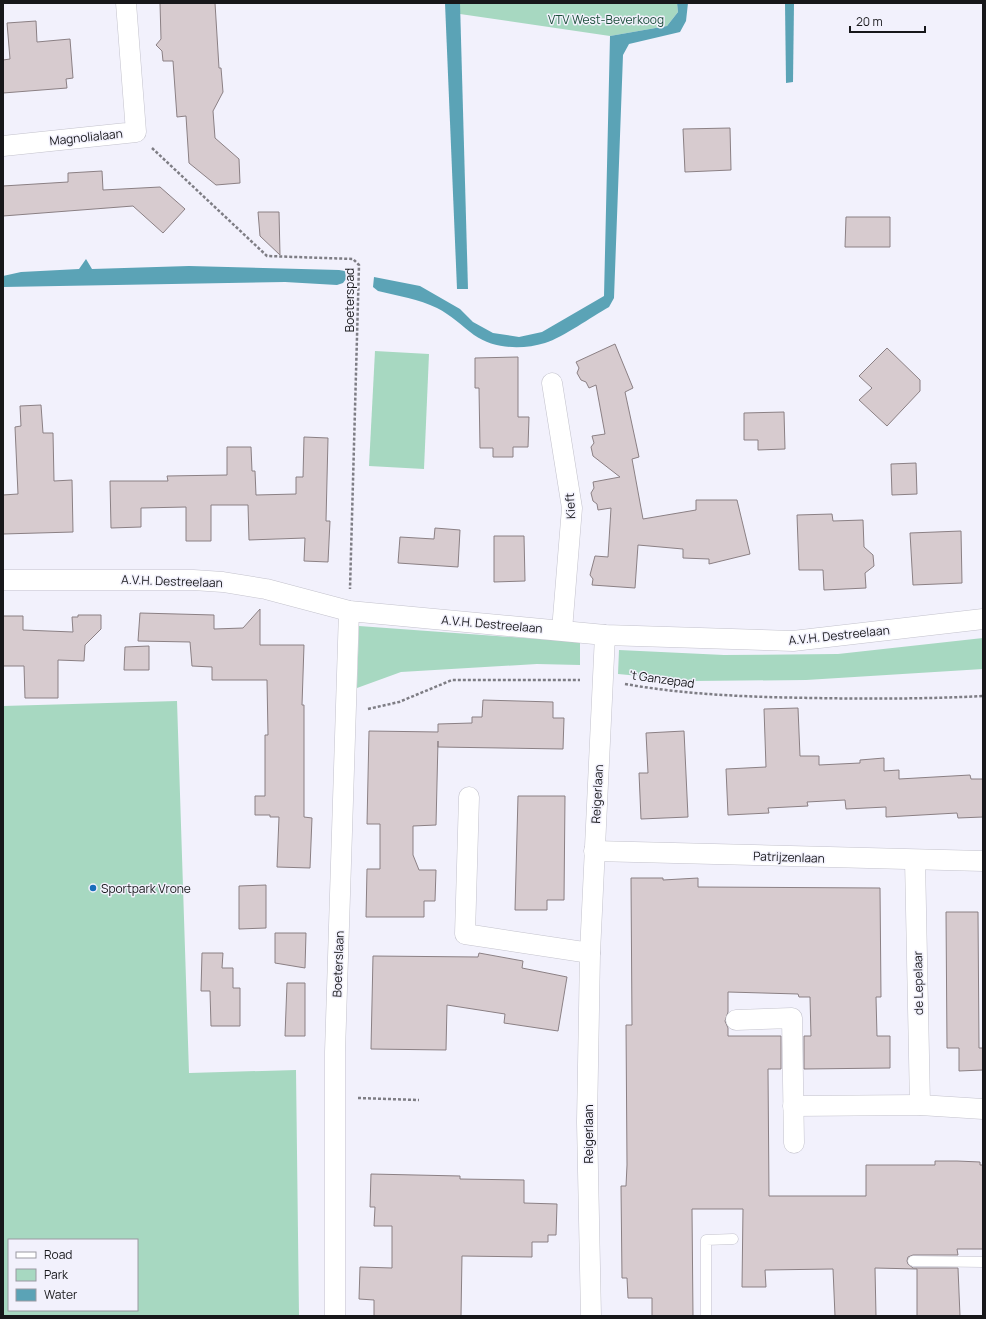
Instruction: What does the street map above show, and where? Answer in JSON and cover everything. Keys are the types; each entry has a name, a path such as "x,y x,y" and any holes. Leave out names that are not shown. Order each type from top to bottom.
{"street":[{"name":"Magnolialaan","path":"3,146 136,132 126,3"},
{"name":"Kieft","path":"552,383 572,508 562,630"},
{"name":"A.V.H. Destreelaan","path":"3,580 186,580 223,582 266,589 349,611 605,635 793,641 983,619"},
{"name":"Boeterslaan","path":"335,1316 335,1097 349,611"},
{"name":"Reigerlaan","path":"591,1316 587,1122 590,953 605,635"},
{"path":"469,798 465,934 590,953"},
{"name":"Patrijzenlaan","path":"594,851 983,861"},
{"name":"de Lepelaar","path":"915,860 920,1105"},
{"path":"736,1020 792,1018 794,1143"},
{"path":"793,1106 920,1105 983,1109"}],"lane":[{"path":"706,1316 706,1240 733,1239"},
{"path":"913,1261 983,1262"}],"path":[{"name":"Boeterspad","path":"136,132 267,256 353,259 359,265 349,611"},
{"name":"'t Ganzepad","path":"346,718 356,711 399,702 452,680 604,680 662,690 739,697 909,700 983,696"},
{"path":"335,1097 419,1100"}],"green space":[{"name":"VTV West-Beverkoog","path":"460,3 677,3 678,12 667,26 610,36 460,14"},
{"path":"375,351 429,354 424,469 369,466"},
{"path":"359,626 580,642 580,665 537,664 401,672 357,688"},
{"path":"983,638 983,669 806,680 693,681 618,674 619,650 724,655 838,654"},
{"name":"Sportpark Vrone","path":"177,701 189,1073 296,1070 299,1316 3,1316 3,706"}],"water":[{"path":"445,3 460,3 468,289 457,289"},
{"path":"677,3 688,3 686,21 680,32 629,44 623,55 614,298 609,307 569,332 545,343 527,347 508,347 499,346 482,340 437,308 423,302 378,291 373,287 374,277 420,286 460,309 473,322 493,333 519,337 542,332 604,296 610,36 667,26 678,12"},
{"path":"785,3 794,3 793,82 786,83"},
{"path":"86,259 92,269 189,266 339,270 345,271 346,279 343,283 337,285 285,282 3,287 3,276 21,272 79,269"}],"building":[{"path":"160,3 215,3 219,68 221,68 223,92 213,111 215,138 239,159 240,183 216,185 189,163 186,116 177,117 173,61 163,61 162,51 156,45 161,39"},
{"path":"36,21 37,42 70,39 73,78 66,79 67,88 3,93 3,60 10,59 7,23"},
{"path":"730,128 731,170 685,172 683,129"},
{"path":"102,171 103,190 160,187 185,209 163,233 133,206 3,216 3,186 68,182 68,173"},
{"path":"258,212 279,212 280,255 260,236"},
{"path":"846,217 890,217 890,247 845,247"},
{"path":"615,344 633,388 625,392 639,457 632,459 643,519 696,510 696,500 737,500 750,554 709,564 709,559 683,558 683,549 638,545 635,588 592,585 593,579 590,575 595,556 608,557 611,508 598,510 597,504 593,501 591,493 594,488 593,482 620,477 593,456 591,447 594,443 592,436 605,434 596,385 589,388 586,382 581,380 577,373 579,368 576,362"},
{"path":"887,348 920,380 920,391 887,426 859,400 872,388 859,376"},
{"path":"518,357 518,417 529,417 528,447 513,447 513,457 493,457 493,448 480,448 479,388 475,388 475,358"},
{"path":"41,405 43,433 53,433 54,481 72,480 73,532 3,534 3,495 18,494 15,427 21,426 20,406"},
{"path":"784,412 785,449 758,450 758,440 744,440 744,413"},
{"path":"304,437 328,438 326,521 330,521 328,562 304,561 305,538 249,540 248,505 211,505 211,541 186,541 186,507 141,508 141,527 111,528 110,481 168,481 167,476 227,475 227,447 251,447 252,471 255,471 256,495 296,494 296,477 303,477"},
{"path":"916,463 917,494 892,495 891,464"},
{"path":"832,514 833,521 863,520 864,547 873,555 874,566 865,573 866,588 824,590 823,570 799,570 797,515"},
{"path":"435,528 460,530 458,567 398,563 400,537 434,539"},
{"path":"961,531 962,583 913,585 910,533"},
{"path":"494,536 524,536 525,581 494,582"},
{"path":"260,609 260,645 304,645 302,705 304,705 304,817 312,818 310,868 277,867 279,817 270,817 270,815 255,815 255,796 265,796 265,735 268,735 267,680 212,680 212,667 192,666 190,642 138,641 140,613 214,615 214,629 243,628"},
{"path":"78,615 101,615 101,629 85,645 84,661 58,660 58,698 25,698 24,666 3,666 3,616 23,616 23,630 73,632 72,617 78,617"},
{"path":"149,646 149,670 124,670 125,647"},
{"path":"483,700 553,702 553,718 564,718 563,749 438,747 438,741 436,825 413,826 413,855 419,870 436,870 435,901 424,901 424,917 366,917 367,869 380,869 380,824 367,824 369,731 438,732 438,724 472,723 472,717 482,717"},
{"path":"798,708 800,756 819,756 819,765 860,763 860,760 884,758 884,771 899,770 899,779 970,775 971,779 983,779 983,817 958,818 957,813 886,817 886,807 846,809 845,800 807,802 808,806 768,808 769,813 728,815 726,769 766,767 764,709"},
{"path":"684,731 688,817 641,819 639,773 648,773 646,733"},
{"path":"518,796 565,796 564,900 547,900 547,910 515,910"},
{"path":"631,878 663,878 663,880 698,878 698,887 880,888 881,997 876,997 877,1036 890,1036 890,1068 804,1069 804,1036 811,1036 810,997 799,997 798,994 728,992 728,1012 725,1021 728,1028 728,1036 781,1036 781,1069 768,1069 769,1196 866,1196 866,1165 935,1165 935,1161 957,1161 980,1162 980,1165 983,1165 983,1249 957,1249 958,1255 913,1255 908,1257 907,1261 913,1268 958,1268 960,1316 917,1316 917,1269 875,1268 876,1316 835,1316 833,1269 765,1270 766,1287 742,1287 743,1209 692,1209 693,1316 652,1316 652,1298 628,1298 627,1278 622,1278 621,1186 626,1186 627,1165 626,1025 632,1025"},
{"path":"266,885 266,928 239,929 239,886"},
{"path":"946,912 978,912 979,1048 983,1048 983,1070 959,1071 959,1048 947,1048"},
{"path":"275,933 306,933 305,968 275,963"},
{"path":"202,953 223,953 222,968 233,968 233,988 240,988 240,1026 211,1026 210,991 201,991"},
{"path":"479,953 523,961 522,968 567,977 558,1031 504,1023 505,1014 447,1005 446,1050 371,1049 373,956 478,957"},
{"path":"287,983 305,983 305,1036 285,1036"},
{"path":"371,1174 460,1176 460,1179 524,1180 524,1203 557,1204 556,1235 548,1235 548,1242 532,1242 532,1257 462,1256 461,1316 374,1316 374,1300 359,1299 360,1267 392,1268 392,1226 374,1226 375,1207 370,1207"}],"place":[{"name":"Sportpark Vrone","path":"93,888"}]}
